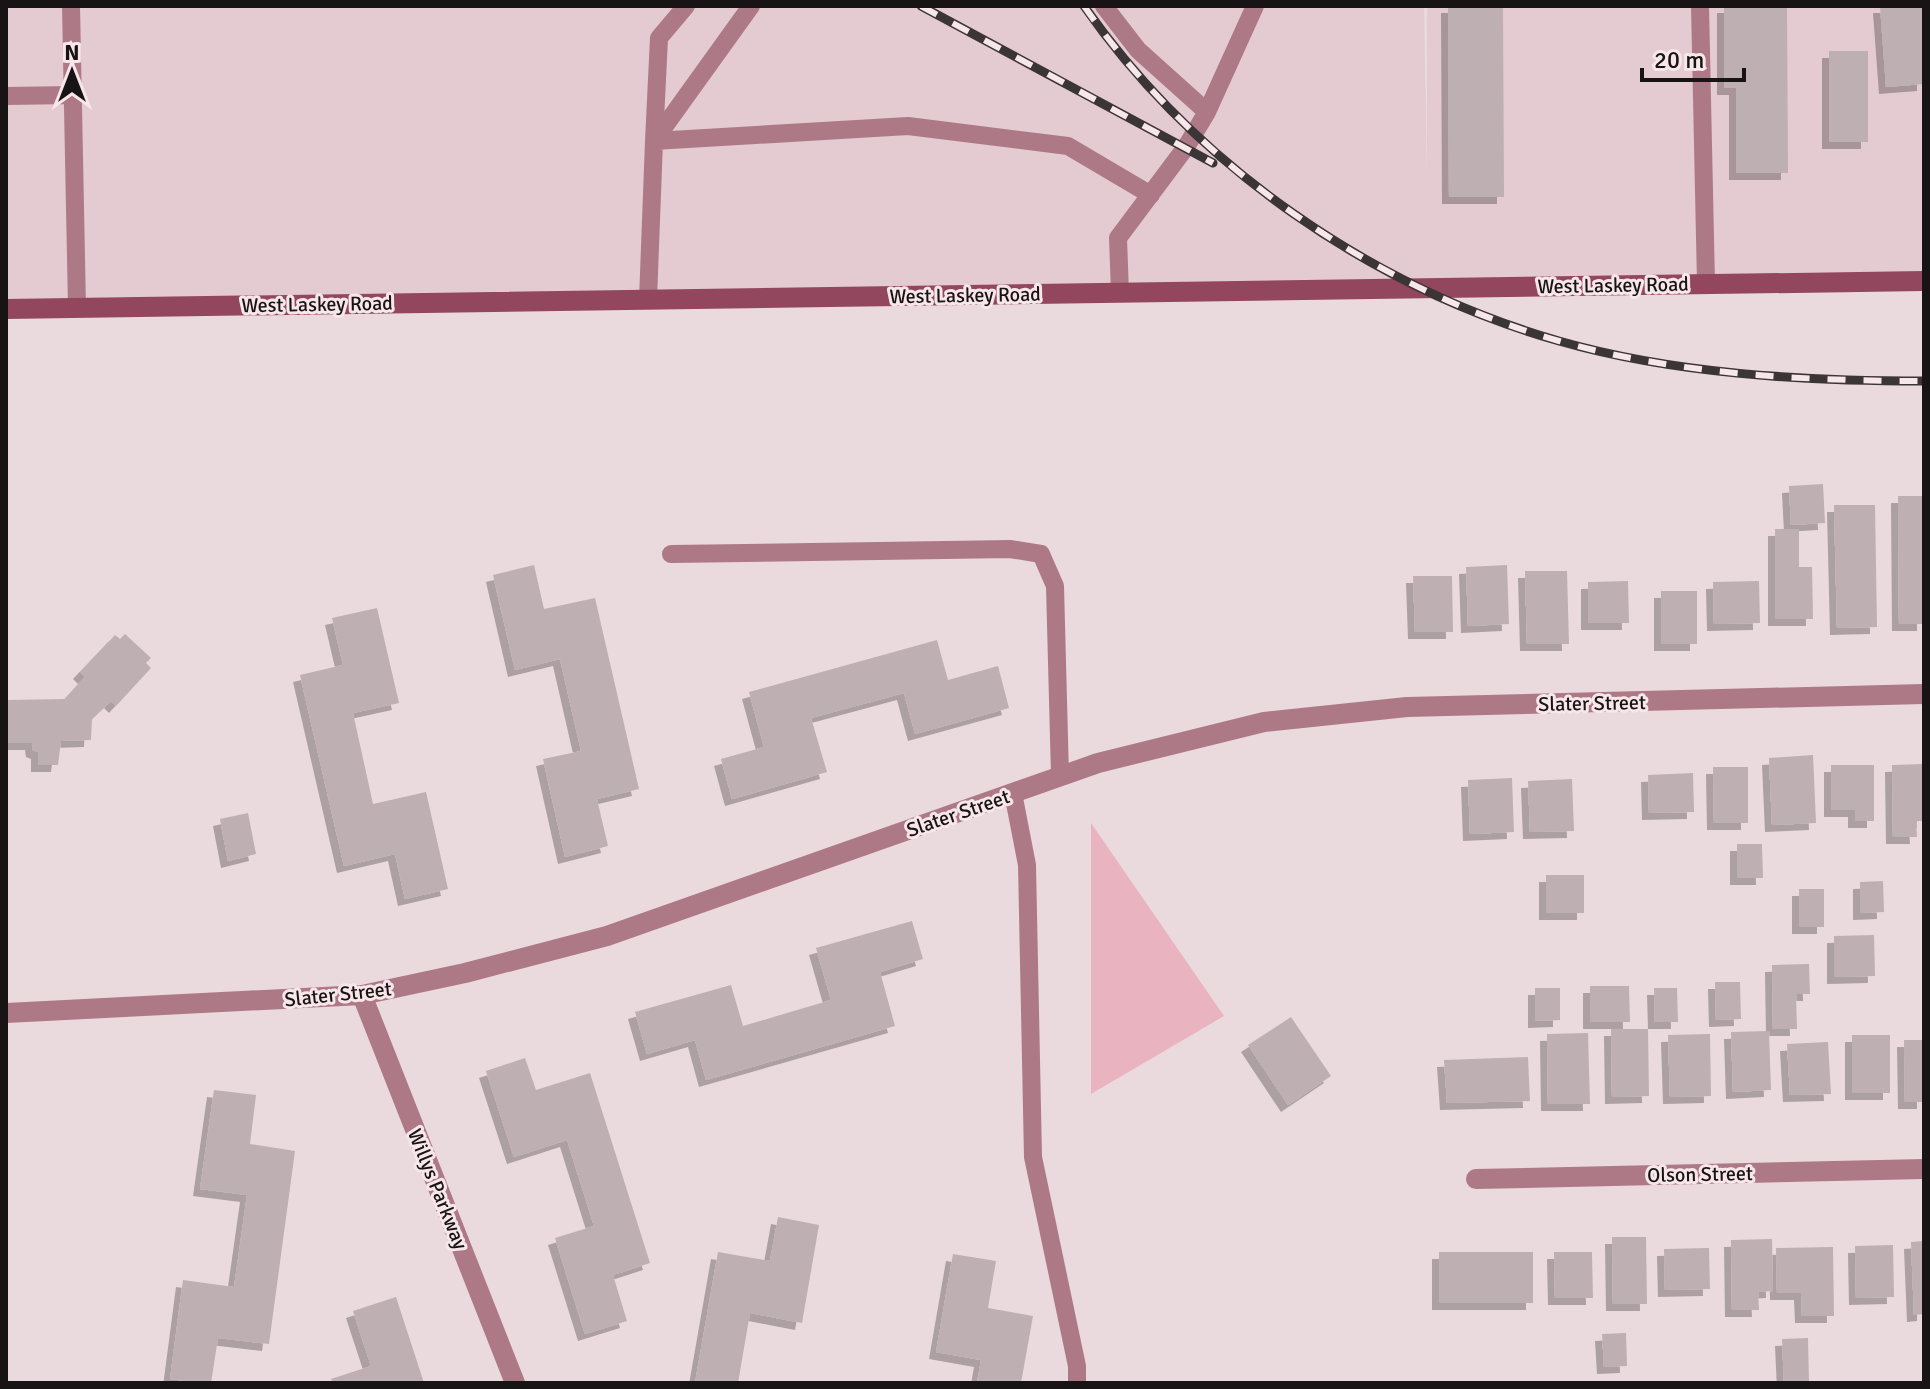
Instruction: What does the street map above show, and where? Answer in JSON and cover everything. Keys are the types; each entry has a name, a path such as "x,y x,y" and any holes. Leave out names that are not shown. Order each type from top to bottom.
{"main road":[{"name":"West Laskey Road","path":"6,309 1924,281"}],"street":[{"name":"Slater Street","path":"6,1013 362,995 465,973 607,936 1060,776 1264,722 1407,707 1924,694"},
{"name":"Willys Parkway","path":"362,995 515,1383"},
{"name":"Olson Street","path":"1476,1179 1924,1169"}],"lane":[{"path":"71,6 77,308"},
{"path":"648,300 659,38 686,6"},
{"path":"654,141 751,6"},
{"path":"1104,6 1138,50 1207,112"},
{"path":"1120,293 1118,238 1207,112 1255,6"},
{"path":"1700,6 1706,283"},
{"path":"6,96 73,95"},
{"path":"654,141 908,126 1068,146 1151,195"},
{"path":"671,554 1010,549 1041,554 1055,586 1060,776"},
{"path":"1013,793 1027,865 1033,1157 1077,1366 1077,1383"}],"shaded area":[{"path":"6,6 1424,6 1427,177 1427,6 1924,6 1924,287 6,309"},
{"path":"1091,823 1224,1016 1091,1094"}],"building":[{"path":"1448,6 1503,6 1504,197 1449,197"},
{"path":"1724,6 1787,6 1788,173 1736,173 1736,88 1724,88"},
{"path":"1880,6 1924,6 1924,84 1886,87"},
{"path":"1829,51 1868,51 1868,142 1829,142"},
{"path":"1823,484 1825,523 1791,525 1789,486"},
{"path":"1898,496 1924,496 1924,624 1899,624"},
{"path":"1834,505 1875,505 1877,627 1837,628"},
{"path":"1775,529 1799,529 1799,567 1812,567 1813,619 1775,619"},
{"path":"534,565 544,609 595,598 639,789 597,799 608,846 565,857 543,759 581,751 560,659 515,670 493,575"},
{"path":"1507,565 1509,624 1468,626 1466,567"},
{"path":"1525,571 1567,571 1569,644 1527,644"},
{"path":"1413,576 1452,576 1453,632 1415,632"},
{"path":"1628,581 1629,623 1588,623 1588,582"},
{"path":"1759,581 1760,623 1714,624 1713,582"},
{"path":"1661,591 1697,591 1697,644 1661,644"},
{"path":"377,608 399,703 353,713 373,804 426,792 448,889 405,899 395,854 344,866 300,675 343,665 332,618"},
{"path":"125,634 151,658 146,663 151,668 116,706 111,701 92,719 91,740 61,741 58,765 38,765 38,752 33,750 32,743 6,743 6,700 65,699 85,677 80,672 115,635 120,639"},
{"path":"937,640 948,680 998,666 1009,708 915,734 904,693 811,718 827,772 732,799 721,759 764,747 749,692"},
{"path":"1813,755 1816,823 1772,825 1769,758"},
{"path":"1924,764 1924,821 1916,821 1917,837 1893,837 1892,765"},
{"path":"1831,765 1874,765 1874,821 1855,821 1855,810 1831,810"},
{"path":"1713,767 1748,767 1748,823 1714,823"},
{"path":"1693,773 1694,812 1649,813 1648,775"},
{"path":"1512,778 1514,832 1470,834 1468,780"},
{"path":"1572,779 1574,831 1530,832 1528,781"},
{"path":"248,813 256,854 228,861 220,819"},
{"path":"1737,844 1762,844 1763,878 1737,878"},
{"path":"1546,875 1584,875 1584,913 1546,913"},
{"path":"1883,881 1884,912 1860,913 1860,882"},
{"path":"1799,889 1824,889 1824,927 1799,927"},
{"path":"912,921 923,959 880,972 895,1026 706,1080 695,1040 647,1054 635,1012 731,985 743,1026 831,1000 816,948"},
{"path":"1874,935 1875,976 1834,977 1834,936"},
{"path":"1809,964 1810,994 1796,994 1797,1029 1773,1029 1772,965"},
{"path":"1715,982 1740,982 1741,1019 1716,1020"},
{"path":"1590,986 1629,986 1630,1022 1590,1022"},
{"path":"1535,988 1560,988 1560,1020 1535,1021"},
{"path":"1654,988 1677,988 1678,1022 1655,1022"},
{"path":"1291,1017 1331,1076 1288,1105 1248,1045"},
{"path":"1611,1029 1648,1029 1649,1096 1612,1097"},
{"path":"1769,1031 1771,1090 1733,1092 1731,1032"},
{"path":"1588,1033 1590,1104 1548,1104 1547,1034"},
{"path":"1710,1034 1711,1096 1670,1097 1668,1035"},
{"path":"1852,1035 1890,1035 1890,1093 1852,1093"},
{"path":"1904,1040 1924,1040 1924,1102 1905,1102"},
{"path":"1828,1042 1831,1094 1790,1095 1787,1044"},
{"path":"1528,1057 1530,1101 1447,1103 1444,1060"},
{"path":"525,1058 536,1090 590,1073 650,1263 613,1275 627,1321 585,1334 555,1238 594,1226 567,1140 514,1157 486,1071"},
{"path":"214,1090 256,1095 250,1144 295,1151 269,1344 218,1338 211,1383 202,1383 170,1379 183,1280 234,1287 247,1195 200,1189"},
{"path":"778,1217 819,1225 802,1323 750,1313 738,1383 695,1383 718,1252 770,1261"},
{"path":"1612,1237 1646,1237 1647,1304 1613,1304"},
{"path":"1772,1239 1773,1291 1758,1292 1759,1310 1732,1310 1731,1240"},
{"path":"1924,1241 1924,1314 1914,1315 1911,1242"},
{"path":"1893,1245 1894,1297 1856,1298 1855,1246"},
{"path":"1833,1247 1834,1316 1802,1316 1801,1293 1777,1293 1776,1248"},
{"path":"1709,1248 1710,1289 1665,1290 1664,1249"},
{"path":"1439,1252 1533,1252 1533,1303 1439,1303"},
{"path":"1554,1252 1592,1252 1593,1298 1555,1298"},
{"path":"953,1254 996,1261 988,1308 1033,1316 1021,1383 977,1383 981,1360 936,1352"},
{"path":"396,1297 424,1383 333,1383 331,1379 371,1366 353,1311"},
{"path":"1626,1333 1627,1366 1604,1367 1602,1334"},
{"path":"1808,1338 1809,1383 1784,1383 1782,1339"}],"railway":[{"path":"921,6 1213,163"},
{"path":"1084,6 1129,64 1179,118 1234,168 1293,213 1356,253 1421,288 1489,318 1559,341 1648,361 1786,377 1924,381"}]}
